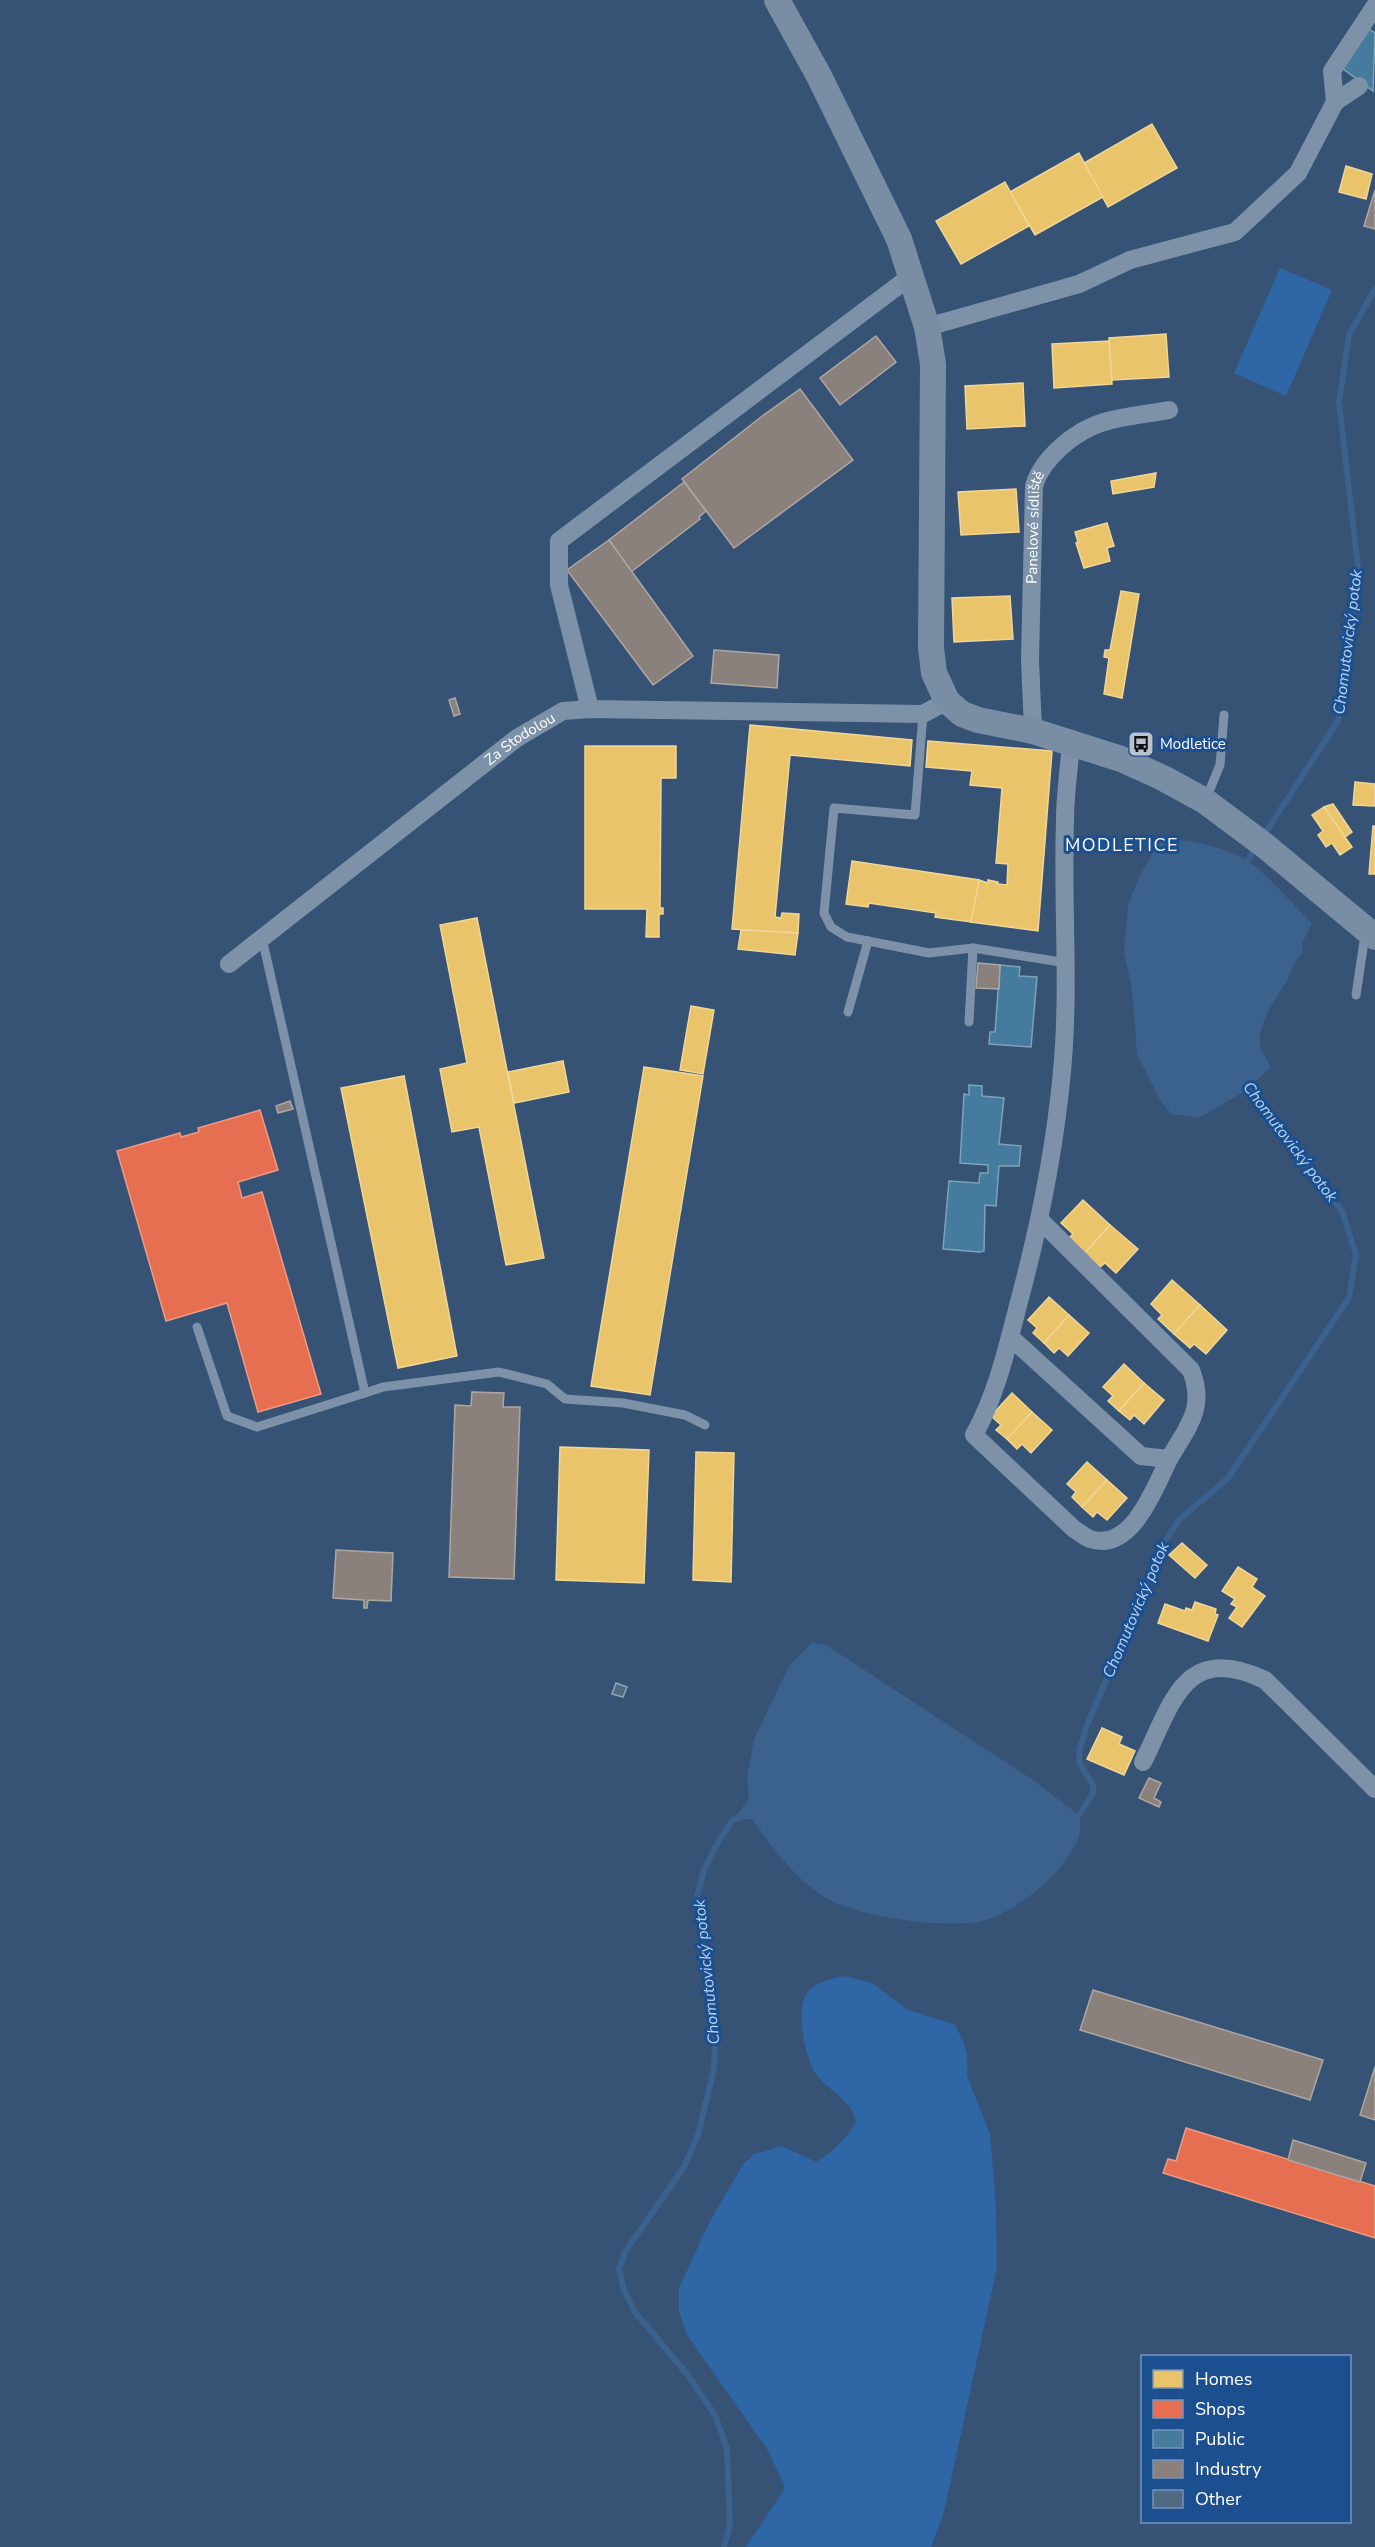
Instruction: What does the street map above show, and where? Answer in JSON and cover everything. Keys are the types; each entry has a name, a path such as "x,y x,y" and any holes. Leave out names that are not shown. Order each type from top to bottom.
{"street":[{"path":"777,0 819,76 894,229 912,276 927,327 933,364 931,648 934,673 946,701 962,714 978,720 1033,731 1121,759 1205,801 1260,842 1371,933"},
{"path":"1335,102 1332,71 1375,6"},
{"path":"927,327 1079,284 1130,260 1235,232 1298,173 1335,102 1359,86"},
{"path":"590,709 559,585 559,541 912,276"},
{"name":"Panelové sídliště","path":"1033,731 1030,660 1034,486 1038,473 1051,454 1102,423 1169,410"},
{"path":"923,714 946,701"},
{"name":"Za Stodolou","path":"229,964 517,738 563,711 590,709 923,714"},
{"path":"1040,1220 1191,1370 1197,1384 1198,1402 1192,1419 1139,1517 1125,1533 1109,1540 1091,1539 1074,1529 974,1436 985,1415 1010,1337 1040,1220 1062,1070 1067,963 1065,820 1071,744"},
{"path":"1010,1337 1141,1456 1169,1459"},
{"path":"1143,1762 1177,1695 1190,1679 1205,1669 1224,1667 1245,1671 1265,1680 1375,1789"}],"lane":[{"path":"923,714 915,815 834,808 824,913 831,927 848,937 929,953 973,948 1067,963"},
{"path":"1205,801 1220,765 1224,715"},
{"path":"1356,994 1371,933"},
{"path":"262,938 365,1393"},
{"path":"848,1012 868,941"},
{"path":"969,1022 973,948"},
{"path":"197,1327 227,1416 257,1427 383,1387 499,1372 547,1384 565,1399 623,1403 686,1415 705,1425"}],"shaded area":[{"path":"1280,268 1332,290 1286,396 1234,373"},
{"path":"1161,839 1204,844 1226,850 1245,859 1269,879 1312,923 1302,944 1303,952 1296,960 1262,1028 1260,1045 1271,1067 1247,1090 1199,1118 1171,1114 1160,1100 1137,1054 1132,990 1124,952 1128,905 1139,877"},
{"path":"812,1643 826,1645 1030,1778 1079,1815 1080,1830 1077,1841 1063,1864 1048,1881 1015,1906 982,1921 949,1924 907,1921 866,1913 834,1902 810,1886 788,1866 752,1819 732,1821 749,1799 747,1778 754,1739 789,1666"},
{"path":"845,1976 872,1983 908,2010 954,2024 958,2030 967,2055 967,2076 990,2134 996,2207 997,2267 944,2512 931,2547 746,2547 785,2488 769,2452 687,2335 679,2311 679,2288 709,2223 742,2166 754,2154 782,2146 816,2162 839,2144 856,2121 849,2107 820,2079 811,2066 802,2021 803,2000 810,1989 824,1981"}],"building: Homes":[{"path":"1152,124 1177,168 1108,207 1084,163"},
{"path":"1079,153 1103,197 1035,235 1010,192"},
{"path":"1346,166 1372,174 1366,199 1339,192"},
{"path":"1005,182 1029,226 961,264 936,221"},
{"path":"1166,334 1169,377 1112,380 1109,338"},
{"path":"1109,341 1112,384 1054,388 1052,344"},
{"path":"1023,383 1025,426 967,429 965,386"},
{"path":"1156,473 1154,487 1113,494 1111,481"},
{"path":"1016,489 1019,532 961,535 958,492"},
{"path":"1107,523 1114,546 1107,548 1110,561 1084,568 1075,532"},
{"path":"1121,591 1139,594 1122,698 1104,694 1109,658 1104,657 1105,650 1110,650"},
{"path":"1010,596 1013,639 954,642 952,598"},
{"path":"750,725 912,740 910,766 790,755 775,917 781,918 782,913 799,914 798,933 732,929"},
{"path":"928,741 1052,751 1038,931 971,922 979,880 1007,885 1008,864 996,863 1002,788 970,785 972,771 926,767"},
{"path":"585,746 676,746 676,778 661,778 660,908 663,908 663,914 659,914 659,937 646,937 647,909 585,909"},
{"path":"1355,782 1375,784 1375,806 1353,805"},
{"path":"1333,804 1352,832 1345,837 1324,807"},
{"path":"1324,807 1352,847 1340,855 1332,843 1326,847 1318,835 1323,831 1312,815"},
{"path":"1373,826 1375,826 1375,874 1369,874"},
{"path":"852,861 979,880 971,922 935,917 936,913 869,903 868,907 846,904"},
{"path":"477,918 544,1258 506,1265 479,1127 452,1132 440,1069 467,1063 440,925"},
{"path":"741,930 798,933 795,955 738,949"},
{"path":"691,1006 714,1010 703,1074 680,1070"},
{"path":"563,1061 569,1092 514,1103 508,1072"},
{"path":"644,1067 703,1076 650,1395 591,1386"},
{"path":"404,1076 457,1356 398,1368 341,1088"},
{"path":"1083,1200 1110,1225 1085,1253 1069,1238 1073,1234 1061,1223"},
{"path":"1110,1225 1138,1249 1116,1273 1105,1263 1100,1267 1085,1253"},
{"path":"1172,1280 1200,1305 1174,1334 1158,1319 1162,1315 1151,1304"},
{"path":"1049,1297 1069,1315 1044,1343 1033,1333 1037,1328 1028,1320"},
{"path":"1200,1305 1227,1330 1206,1354 1194,1344 1190,1348 1174,1334"},
{"path":"1069,1315 1089,1333 1068,1356 1059,1348 1054,1353 1044,1343"},
{"path":"1124,1364 1144,1383 1119,1411 1108,1401 1113,1396 1103,1387"},
{"path":"1144,1383 1164,1400 1144,1424 1134,1415 1130,1420 1119,1411"},
{"path":"1012,1393 1032,1412 1007,1439 996,1430 1001,1425 991,1416"},
{"path":"1032,1412 1052,1430 1031,1453 1022,1444 1017,1449 1007,1439"},
{"path":"560,1447 649,1450 644,1583 556,1580"},
{"path":"696,1452 734,1453 731,1582 693,1580"},
{"path":"1087,1462 1107,1480 1082,1507 1072,1497 1076,1492 1067,1484"},
{"path":"1107,1480 1127,1498 1107,1520 1097,1512 1093,1517 1082,1507"},
{"path":"1182,1543 1207,1565 1195,1578 1169,1555"},
{"path":"1238,1567 1257,1579 1252,1587 1265,1596 1242,1627 1229,1618 1237,1607 1231,1604 1235,1599 1222,1591"},
{"path":"1195,1602 1216,1609 1215,1614 1218,1615 1208,1641 1158,1623 1165,1604 1185,1611 1186,1608 1192,1610"},
{"path":"1102,1728 1122,1737 1119,1744 1135,1751 1124,1775 1087,1759"}],"building: Shops":[{"path":"260,1110 278,1170 238,1182 242,1198 262,1192 321,1394 258,1412 227,1303 166,1321 117,1151 180,1133 181,1137 199,1132 198,1128"},
{"path":"1186,2128 1375,2186 1375,2238 1163,2173 1168,2159 1176,2161"}],"building: Public":[{"path":"1369,29 1375,33 1373,91 1342,68"},
{"path":"1000,965 1020,967 1019,976 1037,977 1031,1047 989,1044 990,1032 995,1032"},
{"path":"969,1085 982,1086 982,1096 1004,1098 999,1144 1021,1146 1019,1166 999,1166 996,1206 985,1205 984,1251 980,1252 943,1249 949,1181 979,1183 980,1173 988,1173 988,1165 960,1163 964,1094 969,1095"}],"building: Industry":[{"path":"1375,190 1375,229 1364,226"},
{"path":"876,336 896,362 840,405 820,378"},
{"path":"800,389 853,460 734,548 682,479"},
{"path":"684,482 706,511 699,517 700,519 631,572 609,540"},
{"path":"609,540 693,656 653,685 567,570"},
{"path":"714,650 779,655 777,688 711,683"},
{"path":"455,698 460,714 454,716 449,700"},
{"path":"978,963 1000,965 999,989 976,988"},
{"path":"290,1101 293,1109 278,1113 276,1106"},
{"path":"472,1392 504,1393 503,1407 520,1407 514,1579 449,1577 455,1405 471,1406"},
{"path":"336,1550 393,1553 391,1601 368,1600 367,1608 364,1608 364,1600 333,1598"},
{"path":"1149,1778 1161,1783 1154,1798 1161,1802 1159,1807 1139,1798"},
{"path":"1093,1990 1323,2060 1310,2100 1080,2030"},
{"path":"1375,2067 1375,2120 1360,2115"},
{"path":"1293,2140 1366,2163 1360,2182 1288,2160"}],"building: Other":[{"path":"616,1683 627,1687 623,1697 612,1694"}],"waterway":[{"name":"Chomutovický potok","path":"1262,838 1338,721 1359,576 1339,402 1349,335 1375,289"},
{"name":"Chomutovický potok","path":"1244,866 1256,847"},
{"name":"Chomutovický potok","path":"1072,1817 1079,1815 1093,1793 1093,1785 1080,1764 1079,1752 1086,1728 1162,1546 1179,1520 1228,1478 1349,1298 1356,1255 1342,1211 1244,1084"},
{"name":"Chomutovický potok","path":"724,2547 730,2525 727,2449 715,2415 687,2374 635,2312 624,2290 619,2269 625,2252 684,2167 698,2135 714,2069 715,2041 697,1896 704,1870 716,1846 732,1821 738,1818"}],"place":[{"name":"Modletice","path":"1141,744"}],"district":[{"name":"MODLETICE","path":"1122,845"}]}
